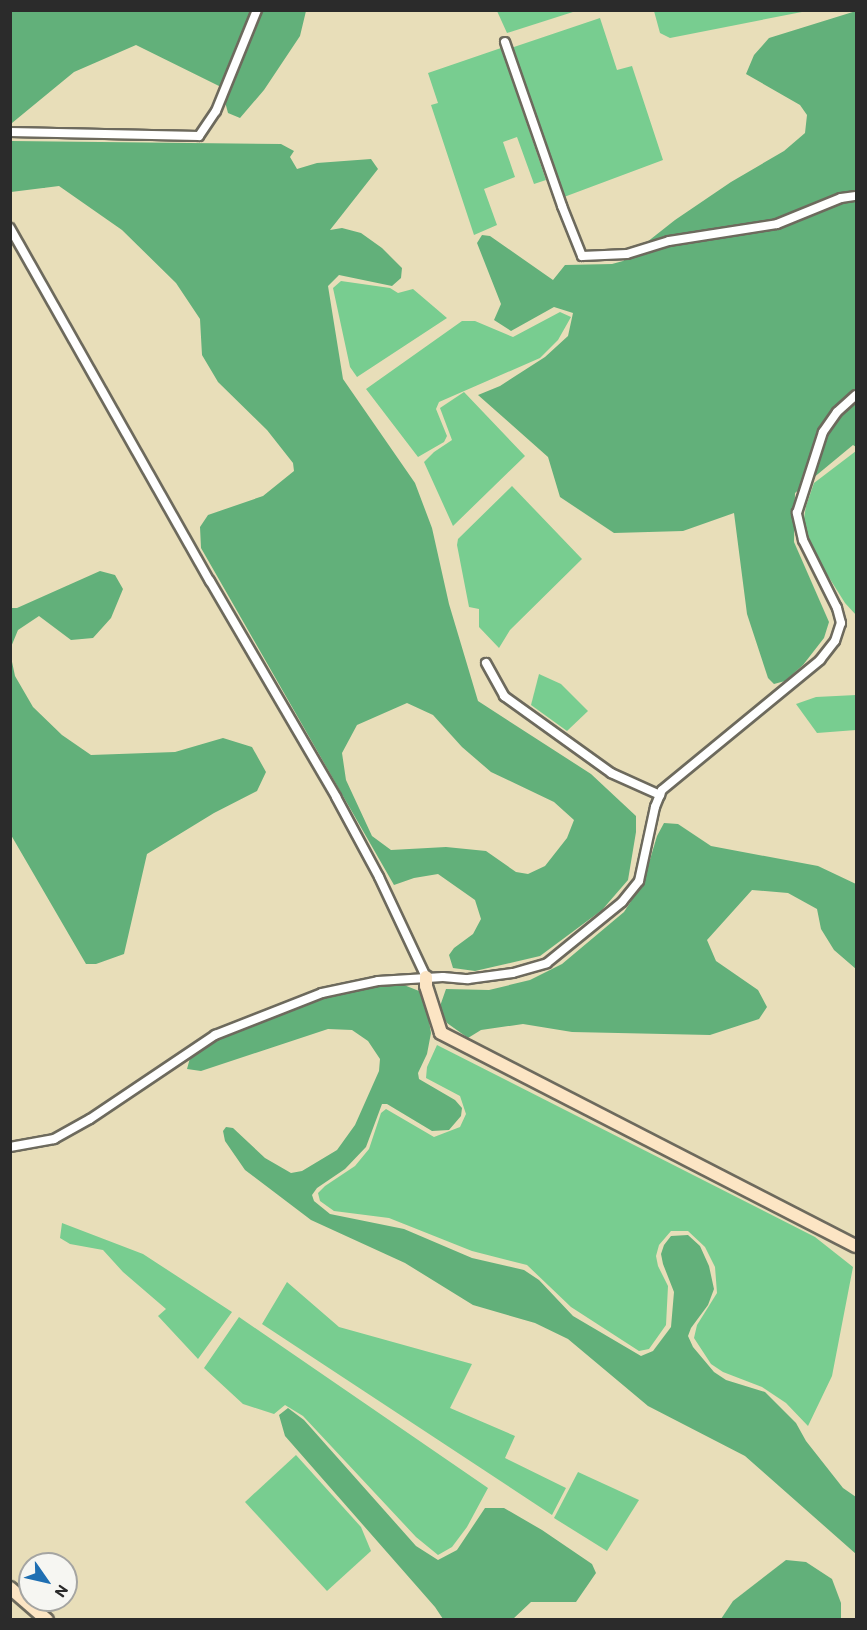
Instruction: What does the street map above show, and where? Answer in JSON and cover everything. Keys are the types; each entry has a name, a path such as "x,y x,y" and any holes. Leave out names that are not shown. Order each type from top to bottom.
{"street":[{"path":"10,132 199,136 216,111 257,10"},
{"path":"505,42 562,206 582,256 627,254 689,237 777,224 841,198 856,196"},
{"path":"10,228 210,581 336,797 379,877 426,977 426,986 441,1033 856,1246"},
{"path":"10,1147 54,1139 90,1119 215,1035 312,997 355,984 426,977 468,979 513,973 548,963 582,938 622,902 639,881 662,790 738,725 820,660 835,641 840,623 837,608 802,540 797,513 824,432 837,412 856,395"},
{"path":"486,663 504,696 611,773 660,795"},
{"path":"10,1588 47,1620"}],"green space":[{"path":"497,10 576,11 507,33"},
{"path":"807,10 670,38 660,33 654,11"},
{"path":"11,11 306,11 300,36 264,90 240,118 228,113 221,87 136,45 74,72 12,123"},
{"path":"856,11 856,447 853,445 795,493 794,542 829,622 824,638 803,665 785,681 774,684 768,678 747,614 734,513 683,531 614,533 560,497 548,457 478,395 500,386 545,357 568,336 573,313 554,307 511,331 494,320 501,304 477,243 482,235 490,236 553,280 565,265 612,264 623,261 675,220 731,182 784,151 805,133 807,115 800,105 746,74 754,55 769,38"},
{"path":"600,18 617,70 632,66 663,160 564,197 511,48"},
{"path":"501,48 546,180 534,184 517,137 503,142 515,177 484,189 497,225 474,235 431,105 438,103 428,73"},
{"path":"11,141 281,144 294,151 290,157 297,169 317,163 371,159 378,169 330,230 342,228 361,233 382,248 402,268 401,278 392,286 339,275 328,286 343,379 415,483 432,528 449,604 478,701 591,774 636,816 636,832 628,880 602,910 540,956 475,971 453,968 449,955 454,948 473,934 481,919 475,900 438,874 414,878 394,885 201,548 200,527 208,515 263,496 294,471 293,463 267,430 218,382 202,355 200,319 176,283 122,230 59,186 11,192","holes":["407,703 433,715 462,747 491,772 554,802 574,820 567,838 545,866 528,874 516,872 486,851 446,847 391,850 372,836 346,780 342,753 357,725"]},
{"path":"341,281 390,288 398,293 413,289 447,318 357,377 350,367 333,288"},
{"path":"560,312 571,317 558,340 540,358 439,402 436,409 447,436 444,442 418,457 366,389 462,321 475,321 513,337"},
{"path":"464,392 525,456 453,526 424,462 452,440 440,408"},
{"path":"856,451 856,615 845,603 813,552 803,524 814,483"},
{"path":"512,486 582,559 510,630 499,648 479,627 479,609 469,607 457,545 458,539"},
{"path":"100,571 115,575 123,589 111,618 93,638 71,640 39,616 18,630 11,647 11,608 17,608"},
{"path":"11,657 15,676 33,707 62,735 91,755 175,752 223,738 252,747 266,772 257,791 214,813 147,854 124,954 96,964 86,964 11,835"},
{"path":"539,674 561,684 588,711 567,731 531,705"},
{"path":"856,695 856,730 817,733 796,704 816,697"},
{"path":"664,823 678,824 711,846 818,866 856,884 856,969 834,950 821,929 817,909 788,893 752,890 707,940 716,961 758,990 767,1007 759,1019 710,1035 572,1032 523,1024 481,1030 468,1038 447,1023 439,1009 446,989 489,990 530,980 562,964 624,912 643,883 657,836"},
{"path":"399,983 419,991 426,1003 431,1033 427,1054 418,1073 419,1079 455,1100 462,1108 461,1116 449,1130 432,1131 387,1104 382,1104 366,1147 345,1169 317,1188 312,1195 314,1201 330,1214 404,1229 472,1258 524,1270 539,1280 573,1316 641,1356 653,1351 671,1327 674,1292 663,1264 661,1254 664,1245 671,1236 688,1235 700,1246 709,1266 714,1289 708,1305 691,1328 688,1336 693,1347 714,1372 726,1380 765,1392 796,1423 806,1441 843,1488 856,1497 856,1554 745,1456 648,1406 568,1339 535,1323 473,1305 405,1263 311,1220 245,1170 225,1141 223,1131 226,1127 233,1128 265,1158 291,1173 302,1171 337,1150 355,1125 379,1071 380,1059 368,1041 352,1030 328,1029 201,1071 187,1069 190,1058 218,1038 302,1004 383,984"},
{"path":"437,1045 815,1237 853,1267 832,1376 808,1426 786,1403 762,1387 723,1372 711,1364 694,1338 697,1325 717,1293 715,1267 705,1247 688,1231 671,1231 659,1245 656,1256 658,1266 668,1286 666,1325 649,1349 639,1351 571,1307 527,1265 472,1251 389,1218 334,1211 320,1201 318,1193 355,1166 369,1149 381,1113 386,1109 434,1137 460,1127 466,1114 460,1096 426,1078 427,1067"},
{"path":"62,1223 143,1254 232,1312 198,1359 158,1316 166,1309 123,1272 103,1250 70,1244 60,1238"},
{"path":"287,1282 339,1327 472,1364 450,1408 515,1436 505,1458 566,1488 552,1515 262,1324"},
{"path":"239,1317 488,1488 467,1527 452,1547 438,1555 416,1537 303,1416 285,1405 274,1414 243,1404 204,1368"},
{"path":"288,1408 304,1420 416,1546 438,1560 457,1550 485,1508 504,1508 542,1530 592,1564 596,1573 576,1602 531,1602 513,1619 443,1619 285,1436 279,1415"},
{"path":"296,1455 361,1527 371,1551 327,1591 245,1502"},
{"path":"578,1472 639,1500 607,1551 554,1518"},
{"path":"786,1560 806,1562 832,1579 841,1603 841,1619 721,1619 733,1601"}]}
